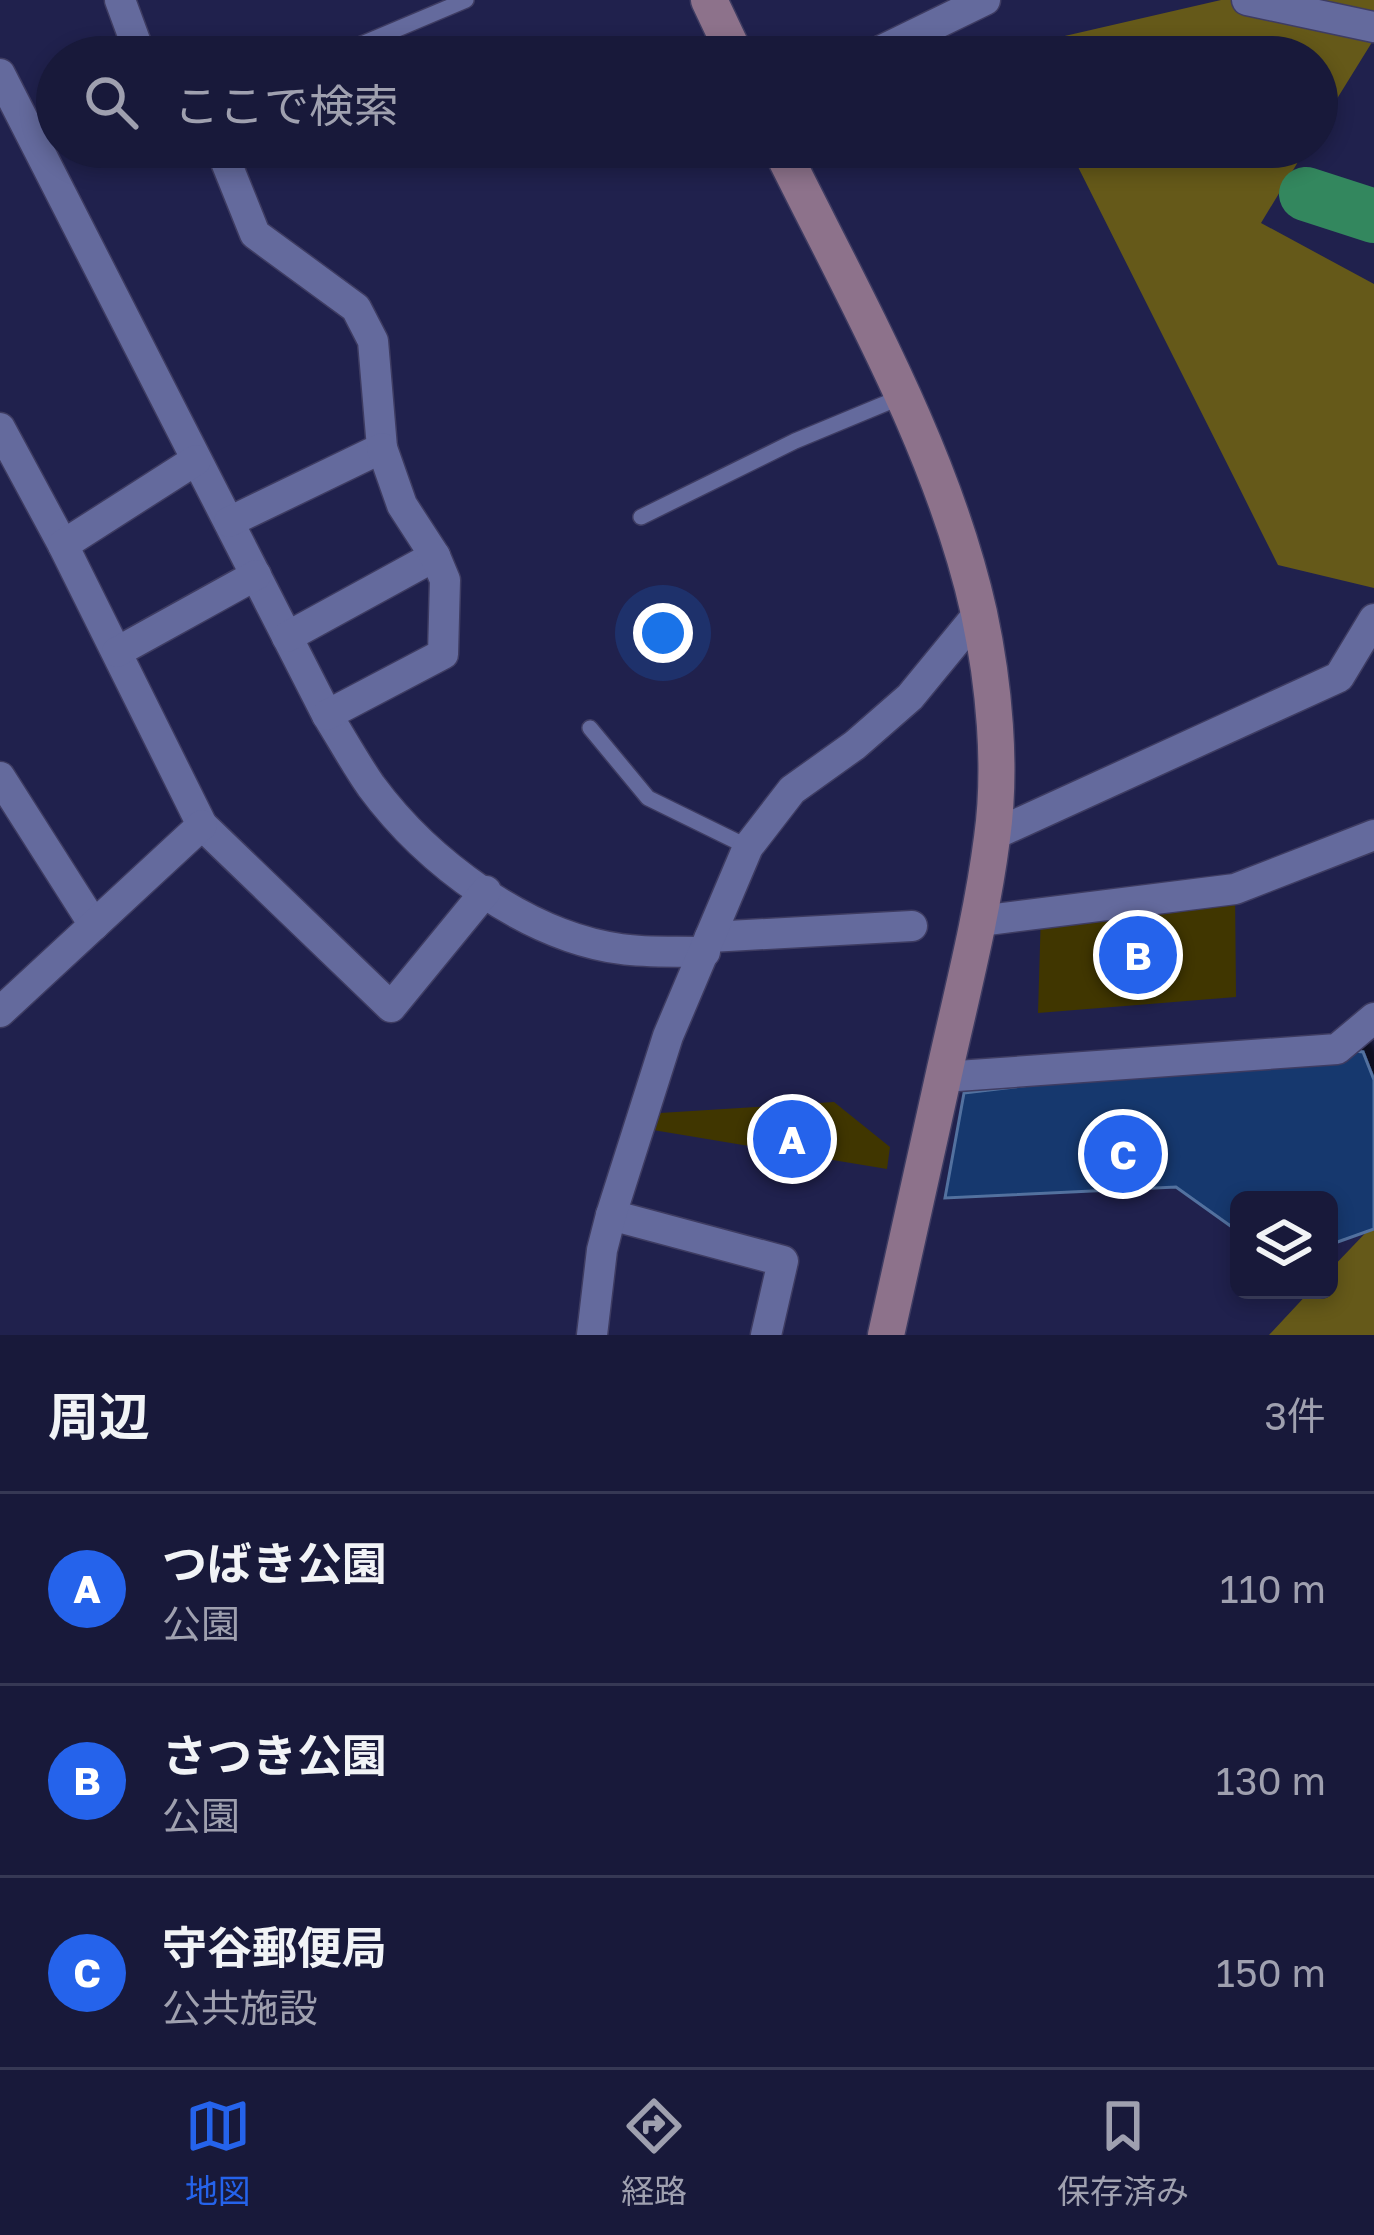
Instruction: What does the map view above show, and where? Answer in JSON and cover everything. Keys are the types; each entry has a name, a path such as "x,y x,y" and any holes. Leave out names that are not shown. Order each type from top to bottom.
{"street":[{"path":"120,0 133,36"},
{"path":"709,0 726,36"},
{"path":"911,36 985,0"},
{"path":"1247,0 1374,27"},
{"path":"0,74 36,145"},
{"path":"48,168 327,716 372,787 417,838 514,910 572,937 622,949 912,926"},
{"path":"229,168 255,233 356,308 374,341 382,448 402,505 445,580 443,654 327,716"},
{"path":"790,168 945,495 979,613 994,752 993,835 886,1335"},
{"path":"0,428 202,825 391,1007 486,891"},
{"path":"229,521 382,448"},
{"path":"63,545 196,460"},
{"path":"287,637 435,556"},
{"path":"116,652 256,575"},
{"path":"592,1335 602,1250 668,1036 748,847 792,790 855,745 910,697 979,613"},
{"path":"993,835 1339,677 1374,619"},
{"path":"0,777 94,925"},
{"path":"0,1012 202,825"},
{"path":"980,921 1235,889 1374,835"},
{"path":"944,1077 1337,1049 1374,1018"},
{"path":"611,1216 783,1261 766,1335"}],"lane":[{"path":"381,36 466,0"},
{"path":"640,517 795,440 901,397"},
{"path":"590,728 648,798 748,847"}],"shaded area":[{"path":"1221,0 1374,0 1374,39 1338,97 1338,36 1065,36"},
{"path":"1079,168 1294,168 1261,223 1374,284 1374,588 1278,565"},
{"path":"1235,889 1236,997 1038,1013 1041,912"},
{"path":"834,1102 890,1147 887,1169 653,1130 660,1113"},
{"path":"1374,1224 1374,1335 1269,1335 1303,1299 1338,1299 1338,1262"}],"building":[{"path":"1337,1049 1363,1052 1374,1080 1374,1229 1338,1242 1338,1191 1230,1191 1230,1226 1176,1187 945,1198 964,1093"}],"waterway":[{"path":"1306,194 1374,216"}],"place":[{"name":"さつき公園","path":"1138,955"},
{"name":"つばき公園","path":"792,1139"},
{"name":"守谷郵便局","path":"1123,1154"}]}
